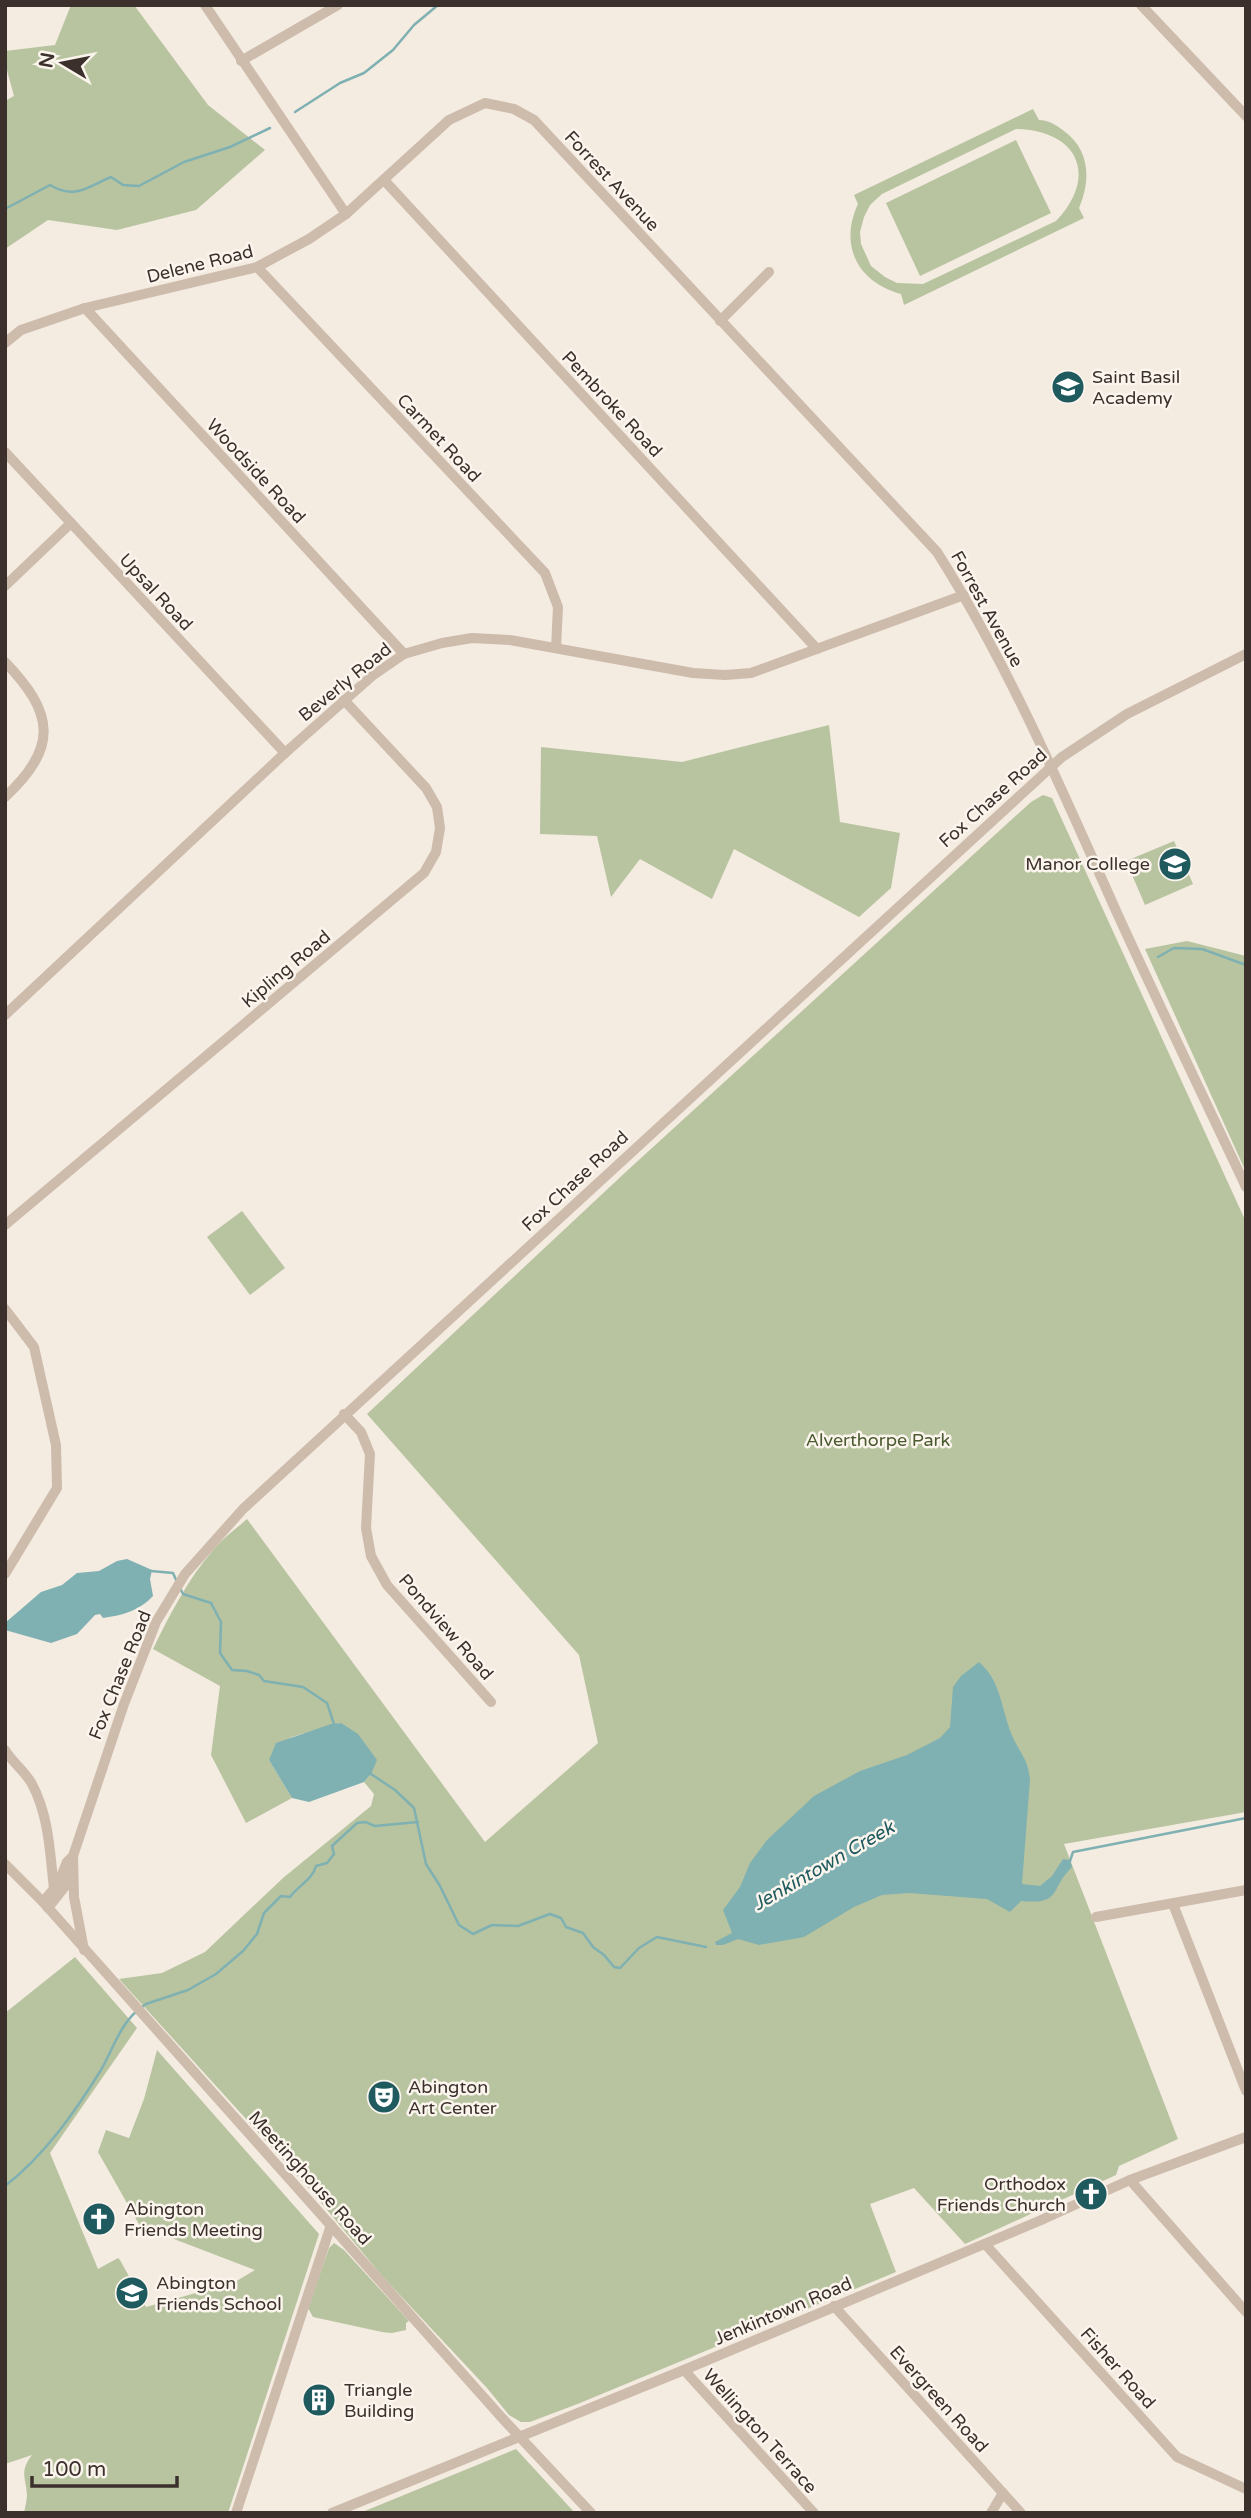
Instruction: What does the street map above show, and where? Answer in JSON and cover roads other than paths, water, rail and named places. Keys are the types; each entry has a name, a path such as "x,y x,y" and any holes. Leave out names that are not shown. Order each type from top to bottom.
{"street":[{"path":"205,5 346,214"},
{"path":"241,61 338,5"},
{"path":"1141,5 1246,116"},
{"name":"Delene Road","path":"5,344 21,330 85,308 257,267 309,239 346,214 449,120 485,103"},
{"name":"Forrest Avenue","path":"485,103 514,109 534,120 937,552 964,595 1053,767 1133,948 1246,1187"},
{"name":"Pembroke Road","path":"384,180 817,649"},
{"name":"Carmet Road","path":"257,267 545,573 558,607 556,648"},
{"path":"720,321 769,272"},
{"name":"Woodside Road","path":"85,308 404,654"},
{"name":"Upsal Road","path":"5,452 285,753"},
{"path":"5,586 71,523"},
{"name":"Beverly Road","path":"5,1015 285,753 372,676 404,654 472,638 510,640 693,673 751,673 964,595"},
{"name":"Fox Chase Road","path":"84,1950 74,1898 74,1856 115,1729 156,1622 185,1574 243,1509 1062,757 1127,714 1246,654"},
{"path":"5,662 38,704 43,739 32,768 5,797"},
{"name":"Kipling Road","path":"5,1225 425,873 436,852 440,828 437,807 426,788 344,700"},
{"path":"5,1309 34,1347 56,1445 57,1488 5,1574"},
{"name":"Pondview Road","path":"344,1414 361,1433 370,1454 366,1528 371,1556 387,1585 491,1702"},
{"path":"5,1749 31,1781 41,1804 54,1889"},
{"name":"Fox Chase Road","path":"46,1905 63,1876 67,1862 74,1856"},
{"name":"Meetinghouse Road","path":"5,1864 46,1905 591,2513"},
{"name":"Fox Chase Road","path":"46,1905 67,1884 73,1871"},
{"path":"1096,1917 1246,1890"},
{"path":"1173,1904 1246,2091"},
{"name":"Jenkintown Road","path":"332,2513 684,2370 1130,2180 1246,2137"},
{"path":"1130,2180 1246,2312"},
{"path":"236,2513 331,2225"},
{"name":"Fisher Road","path":"985,2244 1177,2457 1246,2489"},
{"name":"Evergreen Road","path":"834,2306 1021,2513"},
{"name":"Wellington Terrace","path":"684,2370 814,2513"},
{"path":"991,2513 1003,2493"}],"water":[{"path":"127,1559 152,1570 150,1579 153,1596 136,1609 103,1618 100,1614 95,1615 77,1634 51,1643 5,1630 5,1623 41,1592 62,1585 77,1573 99,1571 117,1561"},
{"path":"979,1662 996,1686 1011,1733 1029,1772 1022,1884 1040,1886 1052,1876 1063,1859 1070,1860 1072,1867 1054,1894 1050,1898 1034,1902 1021,1901 1010,1912 987,1899 909,1893 882,1895 854,1907 804,1937 759,1945 738,1939 716,1945 715,1942 732,1933 723,1910 740,1887 750,1863 767,1840 814,1796 860,1771 907,1755 940,1738 950,1727 953,1687 961,1676"},
{"path":"341,1723 358,1734 377,1760 371,1774 364,1782 309,1802 292,1798 269,1760 276,1743"}],"waterway":[{"path":"295,112 340,83 364,73 393,50 414,25 438,5"},
{"path":"5,209 50,185 74,192 111,177 123,185 139,186 184,162 230,147 270,128"},
{"path":"1158,957 1174,948 1202,949 1246,965"},
{"path":"151,1571 173,1573 177,1582"},
{"path":"180,1588 183,1594 211,1603 221,1622 220,1653 232,1670 259,1675 264,1681 303,1687 327,1703 334,1724"},
{"name":"Jenkintown Creek","path":"371,1774 395,1790 414,1808 426,1864 459,1925 473,1934 492,1925 518,1926 550,1914 561,1918 566,1927 583,1933 614,1967 620,1968 639,1948 657,1937 706,1947"},
{"name":"Jenkintown Creek","path":"1069,1864 1073,1852 1246,1818"},
{"name":"Jenkintown Creek","path":"142,2007 188,1990 216,1974 243,1951 257,1934 264,1913 281,1896 290,1897 312,1875 316,1866 327,1863 334,1854 332,1846 357,1823 365,1822 375,1826 418,1822"},
{"name":"Jenkintown Creek","path":"5,2186 46,2147 69,2117 101,2070 121,2031 137,2011"}],"place":[{"name":"Saint Basil Academy","path":"1068,387"},
{"name":"Manor College","path":"1175,864"},
{"name":"Abington Art Center","path":"384,2097"},
{"name":"Orthodox Friends Church","path":"1091,2194"},
{"name":"Abington Friends Meeting","path":"99,2219"},
{"name":"Abington Friends School","path":"132,2293"},
{"name":"Triangle Building","path":"319,2400"}],"park label":[{"name":"Alverthorpe Park","path":"878,1440"}]}
